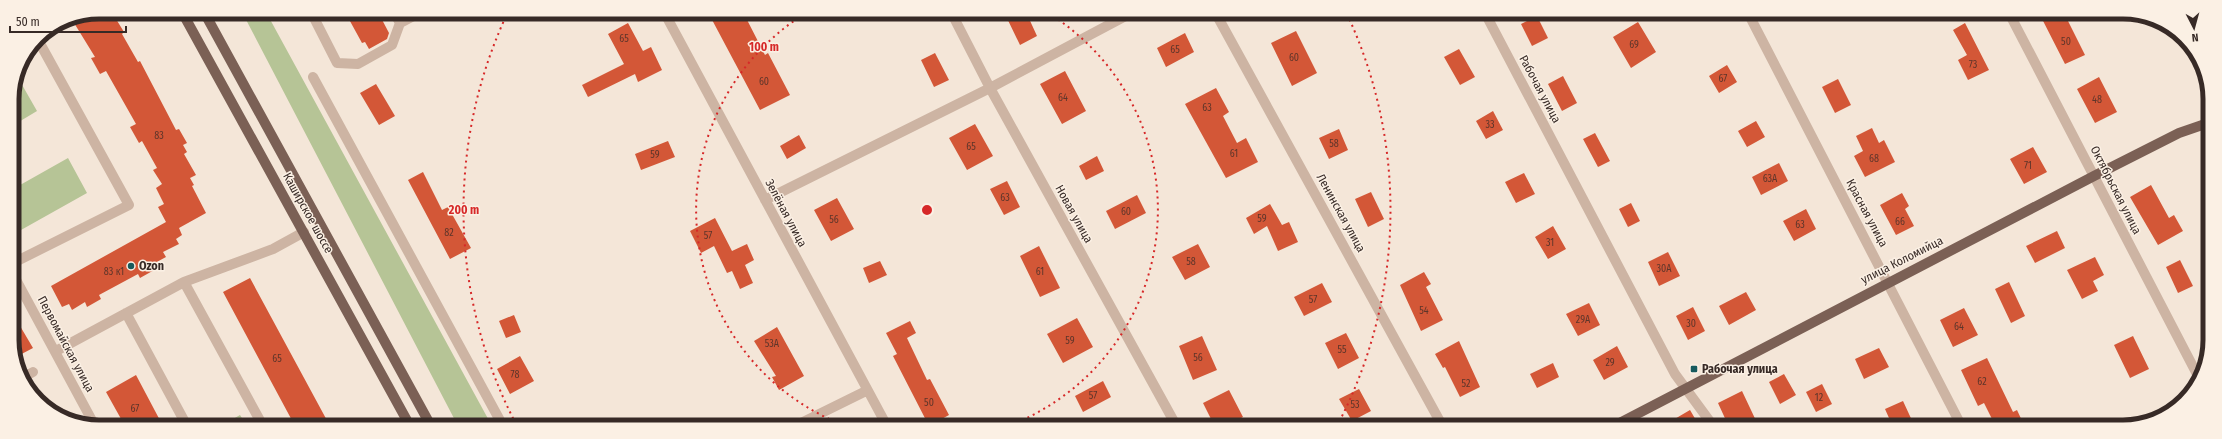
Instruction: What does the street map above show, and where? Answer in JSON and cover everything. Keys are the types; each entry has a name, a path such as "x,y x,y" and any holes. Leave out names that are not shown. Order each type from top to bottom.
{"main road":[{"name":"Каширское шоссе","path":"186,19 407,420"},
{"name":"Каширское шоссе","path":"208,19 428,420"},
{"name":"улица Коломийца","path":"1625,420 1888,281 2180,133 2203,125"}],"street":[{"path":"315,19 337,63 358,64 392,45 400,23 408,19"},
{"path":"398,19 400,23"},
{"name":"Зелёная улица","path":"668,19 883,420"},
{"name":"Новая улица","path":"955,19 990,88 1174,420"},
{"path":"765,200 990,88 1120,19"},
{"name":"Ленинская улица","path":"1219,19 1439,420"},
{"name":"Рабочая улица","path":"1489,19 1675,374 1709,420"},
{"name":"Красная улица","path":"1751,19 1888,281 1958,420"},
{"name":"Октябрьская улица","path":"2012,19 2196,373"},
{"path":"19,259 129,205 40,44"},
{"path":"313,77 500,420"},
{"path":"56,351 184,282 273,249 304,232"},
{"path":"184,282 260,420"},
{"name":"Первомайская улица","path":"19,285 91,419"},
{"path":"126,313 184,420"},
{"path":"807,420 866,391"}],"green space":[{"path":"246,19 270,19 489,420 455,420"},
{"path":"21,83 37,111 19,122 19,99"},
{"path":"68,158 87,193 21,230 19,226 19,186"},
{"path":"240,415 243,420 231,420"}],"building":[{"path":"99,19 116,19 124,32 122,34 138,62 140,61 176,130 179,129 187,143 183,145 187,152 184,154 196,175 190,178 194,185 192,186 206,213 179,228 182,235 176,239 179,244 163,252 166,257 153,264 156,269 140,278 138,274 99,295 101,299 87,307 85,302 72,310 69,304 62,307 51,286 166,222 158,207 164,204 156,188 162,184 153,170 157,168 142,141 139,143 130,127 136,124 106,71 100,74 91,58 95,57 74,23"},
{"path":"349,19 382,19 389,33 387,39 369,49 365,42 362,43"},
{"path":"712,19 747,19 765,55 768,53 790,95 760,110"},
{"path":"1007,19 1029,19 1037,36 1020,45"},
{"path":"1531,19 1538,19 1548,38 1532,46 1521,24"},
{"path":"2042,19 2067,19 2085,55 2065,64"},
{"path":"1638,22 1656,52 1631,68 1613,37"},
{"path":"628,23 643,51 651,47 662,70 638,82 635,74 588,97 582,85 624,64 608,34"},
{"path":"1965,23 1989,70 1968,80 1958,60 1967,55 1953,30"},
{"path":"1296,31 1317,73 1292,86 1271,43"},
{"path":"1185,33 1194,52 1166,67 1157,48"},
{"path":"1459,49 1475,77 1460,85 1444,57"},
{"path":"935,53 949,80 934,87 921,60"},
{"path":"1727,65 1737,82 1719,93 1709,76"},
{"path":"1065,71 1086,111 1062,124 1040,84"},
{"path":"1563,76 1577,103 1562,111 1548,84"},
{"path":"2099,77 2117,112 2095,123 2077,89"},
{"path":"1838,79 1851,105 1835,113 1822,87"},
{"path":"376,84 395,116 379,125 360,93"},
{"path":"1216,88 1229,112 1223,116 1237,143 1246,138 1258,162 1226,178 1185,104"},
{"path":"1493,111 1503,130 1486,139 1476,121"},
{"path":"1756,121 1765,137 1747,147 1738,131"},
{"path":"975,124 993,156 967,170 949,138"},
{"path":"1872,128 1879,143 1884,140 1895,162 1865,177 1854,156 1863,151 1856,136"},
{"path":"1339,129 1348,150 1329,159 1319,138"},
{"path":"1595,133 1610,161 1598,167 1583,139"},
{"path":"799,135 806,148 787,159 780,146"},
{"path":"668,141 675,157 641,170 635,154"},
{"path":"2033,147 2047,172 2024,184 2010,159"},
{"path":"1097,156 1104,171 1086,180 1079,166"},
{"path":"1779,163 1788,181 1761,195 1752,177"},
{"path":"423,172 442,210 448,207 471,248 450,259 408,180"},
{"path":"1524,173 1535,194 1516,203 1505,182"},
{"path":"1007,181 1020,207 1004,215 990,189"},
{"path":"2151,185 2169,218 2174,215 2183,231 2158,245 2130,197"},
{"path":"1371,192 1384,219 1368,227 1355,199"},
{"path":"1902,193 1909,206 1905,209 1914,226 1896,235 1880,205"},
{"path":"1137,195 1146,213 1115,229 1106,211"},
{"path":"837,198 854,229 831,241 814,210"},
{"path":"1631,203 1640,221 1628,227 1619,209"},
{"path":"1270,204 1282,225 1289,222 1298,242 1278,251 1267,226 1254,234 1246,218"},
{"path":"1806,209 1816,229 1794,241 1783,221"},
{"path":"715,218 732,251 747,244 754,260 745,265 753,283 740,289 732,271 727,273 714,246 701,253 690,231"},
{"path":"1553,226 1566,249 1548,259 1535,237"},
{"path":"2057,231 2065,248 2035,263 2026,246"},
{"path":"1198,244 1210,267 1185,280 1172,257"},
{"path":"1039,246 1060,288 1040,297 1020,256"},
{"path":"1668,252 1680,276 1659,286 1648,262"},
{"path":"2095,257 2104,275 2093,281 2098,291 2082,299 2067,270"},
{"path":"2180,260 2193,286 2178,293 2166,267"},
{"path":"880,261 887,275 869,283 863,268"},
{"path":"1424,272 1431,284 1426,287 1443,320 1421,331 1400,285"},
{"path":"250,278 327,420 292,420 223,292"},
{"path":"2009,282 2025,316 2011,323 1995,289"},
{"path":"1322,283 1332,302 1304,316 1294,297"},
{"path":"1746,292 1756,310 1729,325 1719,306"},
{"path":"1589,303 1600,325 1578,336 1566,314"},
{"path":"1693,307 1705,331 1688,340 1676,316"},
{"path":"1964,308 1978,335 1953,347 1940,320"},
{"path":"514,315 521,332 506,338 499,321"},
{"path":"1077,318 1093,347 1063,363 1047,334"},
{"path":"910,321 916,333 907,338 927,380 930,379 949,415 940,420 926,420 893,356 897,354 886,333"},
{"path":"19,324 33,348 21,354"},
{"path":"777,327 804,376 779,390 772,377 776,376 754,341"},
{"path":"1346,333 1359,358 1338,369 1325,343"},
{"path":"1202,336 1217,370 1193,380 1179,346"},
{"path":"2133,336 2149,369 2130,378 2114,345"},
{"path":"1459,341 1480,387 1460,397 1445,367 1443,368 1435,354"},
{"path":"1617,346 1628,367 1604,380 1593,360"},
{"path":"1879,348 1889,367 1864,379 1855,359"},
{"path":"520,356 534,381 510,394 497,369"},
{"path":"1987,358 2013,412 2017,410 2022,420 1992,420 1984,403 1978,406 1961,370"},
{"path":"1553,363 1559,377 1537,388 1530,374"},
{"path":"1784,374 1796,395 1780,404 1769,382"},
{"path":"136,375 160,420 122,420 106,392"},
{"path":"1103,381 1111,397 1083,412 1075,396"},
{"path":"1822,384 1832,404 1816,412 1806,392"},
{"path":"1359,389 1371,411 1351,420 1339,399"},
{"path":"1229,390 1243,417 1238,420 1212,420 1203,403"},
{"path":"1742,391 1756,420 1726,420 1718,403"},
{"path":"1903,401 1912,420 1890,420 1885,409"},
{"path":"1690,410 1696,420 1673,420"}],"place":[{"name":"Ozon","path":"131,266"},
{"name":"Рабочая улица","path":"1694,369"}]}
